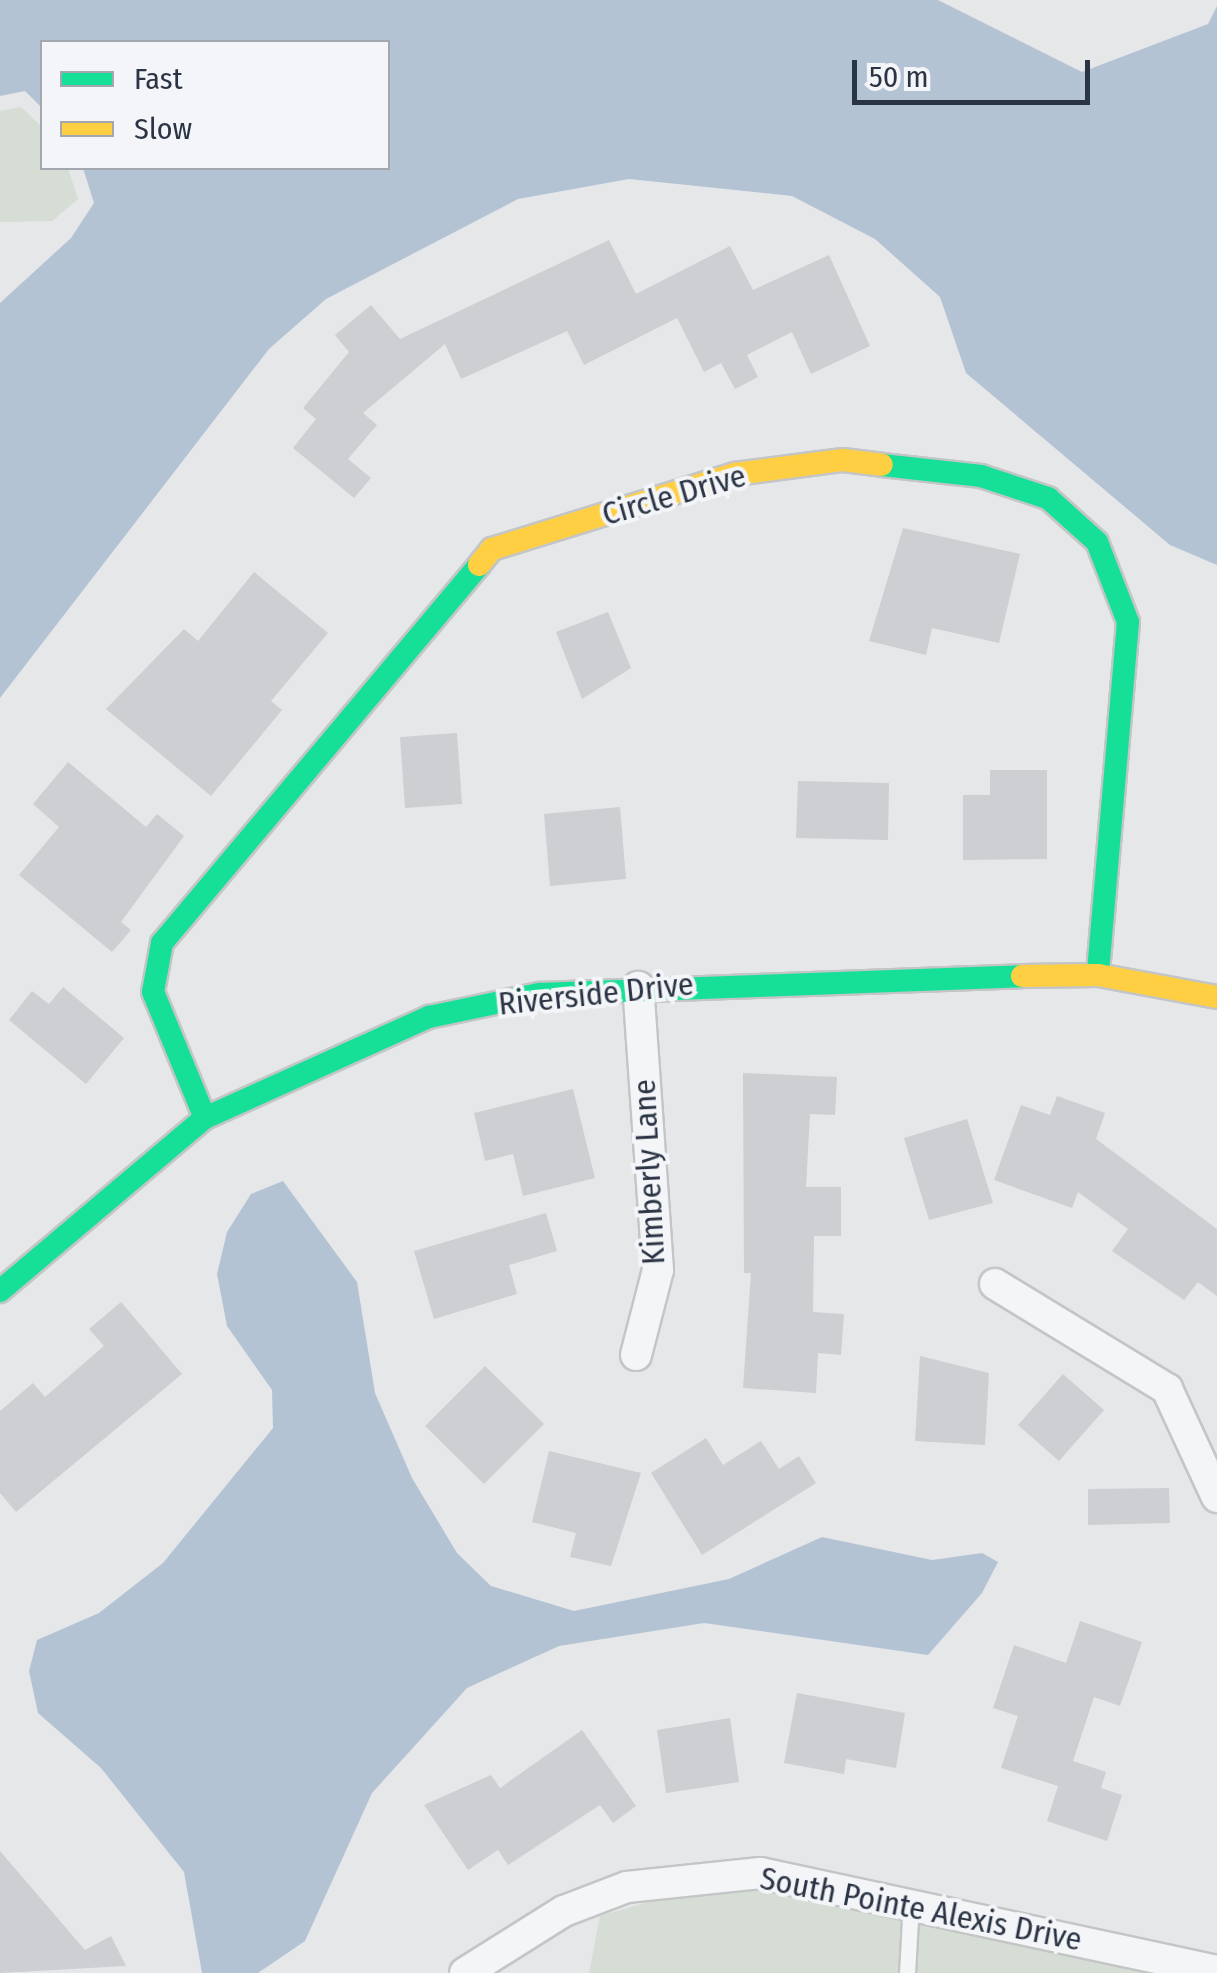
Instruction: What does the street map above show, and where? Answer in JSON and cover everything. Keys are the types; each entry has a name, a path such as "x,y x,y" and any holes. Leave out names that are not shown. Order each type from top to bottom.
{"street":[{"name":"Circle Drive","path":"205,1118 153,992 175,928 492,549 735,474 843,460 981,476 1048,498 1097,542 1128,622 1098,976"},
{"name":"Riverside Drive","path":"0,1291 205,1118 429,1017 538,994 638,987 1098,976 1217,997"},
{"name":"Kimberly Lane","path":"636,1355 658,1270 638,987"},
{"path":"995,1284 1166,1389 1217,1497"},
{"name":"South Pointe Alexis Drive","path":"465,1973 564,1911 675,1876 760,1873 911,1900 1217,1971"}],"lane":[{"path":"908,1973 911,1900"}],"shaded area":[{"path":"21,107 40,125 40,170 69,170 78,199 52,221 0,222 0,111"},
{"path":"760,1890 903,1916 1150,1973 589,1973 600,1916 679,1893"}],"water":[{"path":"0,0 938,0 1082,72 1208,24 1217,6 1217,565 1170,545 966,373 940,297 875,239 792,196 629,179 518,199 326,299 269,349 0,698 0,303 71,238 94,203 84,170 390,170 390,40 40,40 40,106 25,91 0,96"},
{"path":"283,1181 357,1282 375,1393 412,1478 457,1553 491,1586 574,1611 729,1579 822,1537 932,1560 982,1553 998,1562 982,1593 928,1655 704,1623 559,1646 467,1688 372,1793 305,1941 258,1973 202,1973 184,1872 101,1768 38,1713 29,1671 37,1640 99,1613 163,1563 273,1428 272,1390 227,1326 217,1274 227,1232 251,1194"}],"building":[{"path":"609,240 636,294 730,246 753,290 829,255 870,346 811,374 792,332 747,355 758,377 735,389 721,363 704,372 677,318 584,365 567,331 461,379 445,344 363,413 377,425 348,459 371,478 354,498 293,448 316,419 303,408 349,352 335,335 371,305 400,339"},
{"path":"903,528 1020,554 999,643 932,628 926,655 869,641"},
{"path":"254,572 328,633 271,701 282,710 211,796 106,709 184,629 198,641"},
{"path":"608,612 631,668 582,699 556,632"},
{"path":"457,733 462,804 405,808 400,737"},
{"path":"68,762 146,827 157,814 184,836 121,922 131,930 112,952 19,875 59,827 33,804"},
{"path":"990,770 1047,770 1047,859 963,860 963,795 990,795"},
{"path":"798,781 889,783 888,840 796,838"},
{"path":"620,807 626,879 550,886 544,814"},
{"path":"63,987 124,1038 86,1084 9,1020 32,991 49,1004"},
{"path":"743,1073 837,1077 835,1115 810,1114 806,1187 841,1187 841,1236 814,1236 813,1312 844,1314 841,1355 818,1353 816,1393 743,1388 751,1273 744,1273"},
{"path":"573,1089 595,1178 523,1196 513,1154 485,1161 474,1113"},
{"path":"1057,1096 1105,1113 1096,1139 1217,1229 1217,1296 1198,1282 1184,1300 1112,1251 1128,1229 1078,1192 1072,1208 994,1180 1021,1105 1050,1115"},
{"path":"967,1119 993,1203 929,1220 904,1138"},
{"path":"546,1213 557,1251 509,1265 517,1294 434,1319 414,1251"},
{"path":"121,1302 182,1374 16,1512 0,1493 0,1411 33,1383 45,1397 104,1346 89,1329"},
{"path":"920,1356 989,1373 985,1445 915,1441"},
{"path":"485,1366 544,1424 484,1484 425,1426"},
{"path":"1063,1374 1104,1410 1059,1461 1018,1425"},
{"path":"706,1438 723,1465 761,1441 779,1469 799,1456 816,1483 702,1555 651,1473"},
{"path":"549,1451 641,1473 611,1566 570,1557 576,1533 532,1522"},
{"path":"1169,1488 1170,1523 1088,1525 1088,1489"},
{"path":"1080,1621 1142,1642 1120,1706 1094,1697 1073,1761 1106,1772 1101,1788 1122,1795 1107,1841 1047,1821 1058,1786 1001,1768 1018,1716 993,1708 1014,1645 1066,1663"},
{"path":"797,1693 905,1713 896,1768 846,1759 844,1774 784,1763"},
{"path":"730,1718 739,1782 666,1793 657,1730"},
{"path":"582,1730 636,1806 613,1823 600,1805 508,1865 498,1850 468,1870 424,1805 491,1775 500,1788"},
{"path":"0,1851 85,1950 111,1936 126,1966 0,1973"}],"traffic: fast":[{"path":"882,465 981,476 1048,498 1097,542 1128,622 1098,975"},
{"path":"205,1118 153,992 162,943 479,565"},
{"path":"0,1291 205,1118 429,1017 539,994 1022,976"}],"traffic: slow":[{"path":"479,565 492,549 735,474 843,460 882,465"},
{"path":"1022,976 1098,975 1217,997"}]}
